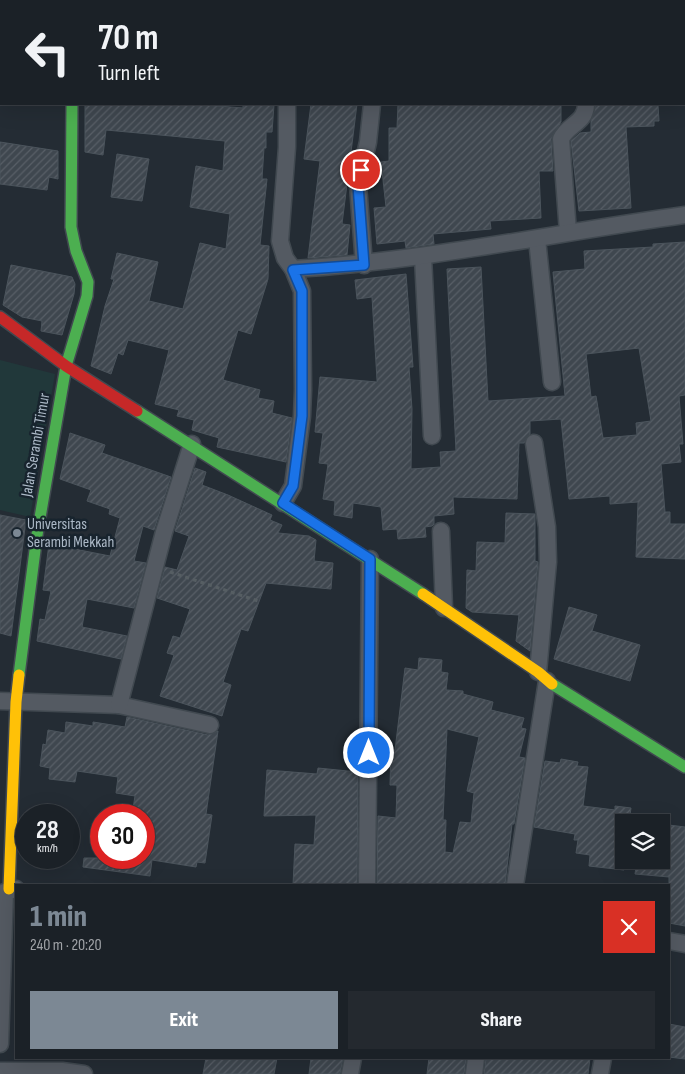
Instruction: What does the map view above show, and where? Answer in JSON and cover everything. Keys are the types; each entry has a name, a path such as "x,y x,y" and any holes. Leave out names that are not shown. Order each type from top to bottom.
{"street":[{"name":"Jalan Serambi Timur","path":"7,891 8,701 66,366 85,307 88,282 76,251 71,227 72,105"},
{"path":"283,503 293,486 302,416 302,291 293,270 285,258 280,241 287,146 287,105"},
{"path":"364,265 358,185 368,142 372,105"},
{"path":"568,232 561,139 564,133 583,118 586,105"},
{"path":"293,270 364,265 423,257 685,214"},
{"path":"537,239 552,382"},
{"path":"423,257 432,436"},
{"path":"0,317 66,366 192,444 370,559 542,676 685,766"},
{"path":"515,884 542,676 548,562 547,527 534,443"},
{"path":"119,705 157,556 192,444"},
{"path":"441,531 444,608"},
{"path":"368,884 370,559"},
{"path":"8,701 119,705 210,726"},
{"path":"0,1044 7,891"},
{"path":"670,941 685,944"},
{"path":"350,1074 353,1059"},
{"path":"474,1074 476,1059"},
{"path":"600,1074 603,1059"},
{"path":"0,1071 62,1071 84,1074"}],"path":[{"path":"157,556 169,571 258,601"}],"green space":[{"path":"0,360 55,374 30,517 0,510"}],"building":[{"path":"85,105 206,105 243,108 243,105 274,105 272,132 266,132 262,179 267,179 260,245 269,246 268,279 251,334 238,330 223,380 260,390 258,398 274,401 272,413 292,418 286,462 217,447 219,438 192,430 194,420 177,416 179,410 155,404 169,350 128,340 123,355 118,353 111,374 91,366 105,306 114,279 111,279 117,253 158,262 149,301 183,309 200,243 226,249 230,214 190,207 196,166 223,171 225,141 106,130 103,155 85,152"},
{"path":"311,105 357,105 342,224 350,225 347,255 308,258 320,161 304,159"},
{"path":"398,105 561,105 561,122 551,139 553,171 539,171 541,218 490,221 491,229 433,234 434,244 406,248 405,241 377,244 374,208 386,207 381,162 389,161 389,128 397,128"},
{"path":"596,105 658,105 659,121 654,121 654,126 626,127 631,208 579,211 571,141 580,133 591,132 591,121"},
{"path":"0,142 58,151 58,179 49,177 47,190 0,184"},
{"path":"117,154 149,159 142,201 111,197"},
{"path":"685,242 685,395 679,396 683,444 679,444 681,462 661,464 665,512 670,512 670,524 685,524 685,559 636,557 638,502 610,504 610,496 569,499 561,419 530,421 530,434 524,443 519,443 517,499 453,497 454,514 434,516 434,524 425,527 426,537 398,539 397,529 383,530 381,507 353,503 352,518 334,515 335,501 323,499 328,464 319,463 323,433 315,432 320,377 377,382 372,297 357,299 355,280 406,274 413,367 409,367 412,409 411,469 441,467 440,452 456,451 447,269 481,267 488,401 565,396 553,272 585,269 584,251 653,247 653,244","holes":["639,348 651,421 636,423 637,435 603,438 596,396 591,397 586,354"]},
{"path":"11,265 72,277 75,284 74,294 62,335 41,331 42,321 22,317 3,305"},
{"path":"70,433 105,445 102,453 171,477 154,530 143,526 134,561 146,563 134,608 87,599 82,627 127,636 121,659 37,641 40,619 45,620 51,591 43,590 49,544 110,556 120,518 109,514 110,509 87,501 91,490 60,479"},
{"path":"195,468 206,472 202,485 272,515 270,520 282,525 278,533 309,536 316,540 314,561 333,563 331,589 266,583 248,631 241,629 223,682 231,685 222,716 160,696 174,655 167,653 173,636 180,638 190,609 157,598 165,567 177,570 189,536 175,531"},
{"path":"506,513 535,514 535,561 538,562 530,651 516,641 519,615 472,612 466,608 467,570 476,571 477,542 505,543"},
{"path":"0,515 26,520 11,636 0,633"},
{"path":"569,607 597,615 592,631 640,645 630,681 554,659"},
{"path":"419,658 442,660 441,672 448,673 446,690 463,691 463,694 493,702 491,710 524,718 521,728 526,729 519,757 525,758 514,824 512,824 505,884 377,884 378,816 396,818 397,785 390,785 391,750 395,750 405,668 418,670","holes":["447,729 479,737 467,791 474,793 471,823 460,822 453,853 445,852 446,820 443,820"]},
{"path":"127,717 208,735 218,731 206,814 212,815 205,863 197,862 196,867 155,860 155,804 134,804 135,796 116,793 118,777 77,771 75,782 49,779 50,768 40,766 43,744 46,745 48,730 65,733 66,722 93,726 93,722 125,727"},
{"path":"561,759 578,762 577,766 588,767 583,806 615,810 615,806 631,808 630,814 615,814 615,869 589,866 590,855 576,853 578,840 574,840 575,834 534,827 545,761 560,763"},
{"path":"318,768 358,772 357,884 293,884 295,844 314,845 316,815 264,816 267,770 317,774"},
{"path":"670,825 685,827 685,926 670,923 669,877 635,874 636,869 670,869"},
{"path":"84,858 90,858 90,868 83,867"},
{"path":"98,869 151,869 150,876"},
{"path":"670,1024 685,1027 685,1059 670,1057"},
{"path":"206,1059 277,1059 274,1074 203,1074"},
{"path":"311,1059 343,1059 340,1074 309,1074"},
{"path":"429,1059 466,1059 464,1074 427,1074"},
{"path":"486,1059 590,1059 588,1074 484,1074"}],"traffic: fast":[{"path":"19,675 37,535 66,366 87,296 88,282 76,251 71,227 72,105"},
{"path":"137,411 423,594"},
{"path":"552,684 685,767"}],"traffic: slow":[{"path":"423,594 538,672 552,684"},
{"path":"9,889 16,702 19,675"}],"traffic: jam":[{"path":"0,317 66,366 137,411"}],"place":[{"name":"Universitas Serambi Mekkah","path":"17,533"}],"route":[{"path":"361,170 358,185 359,218 364,265 293,270 302,291 302,416 293,486 283,503 370,559 369,753"}]}
